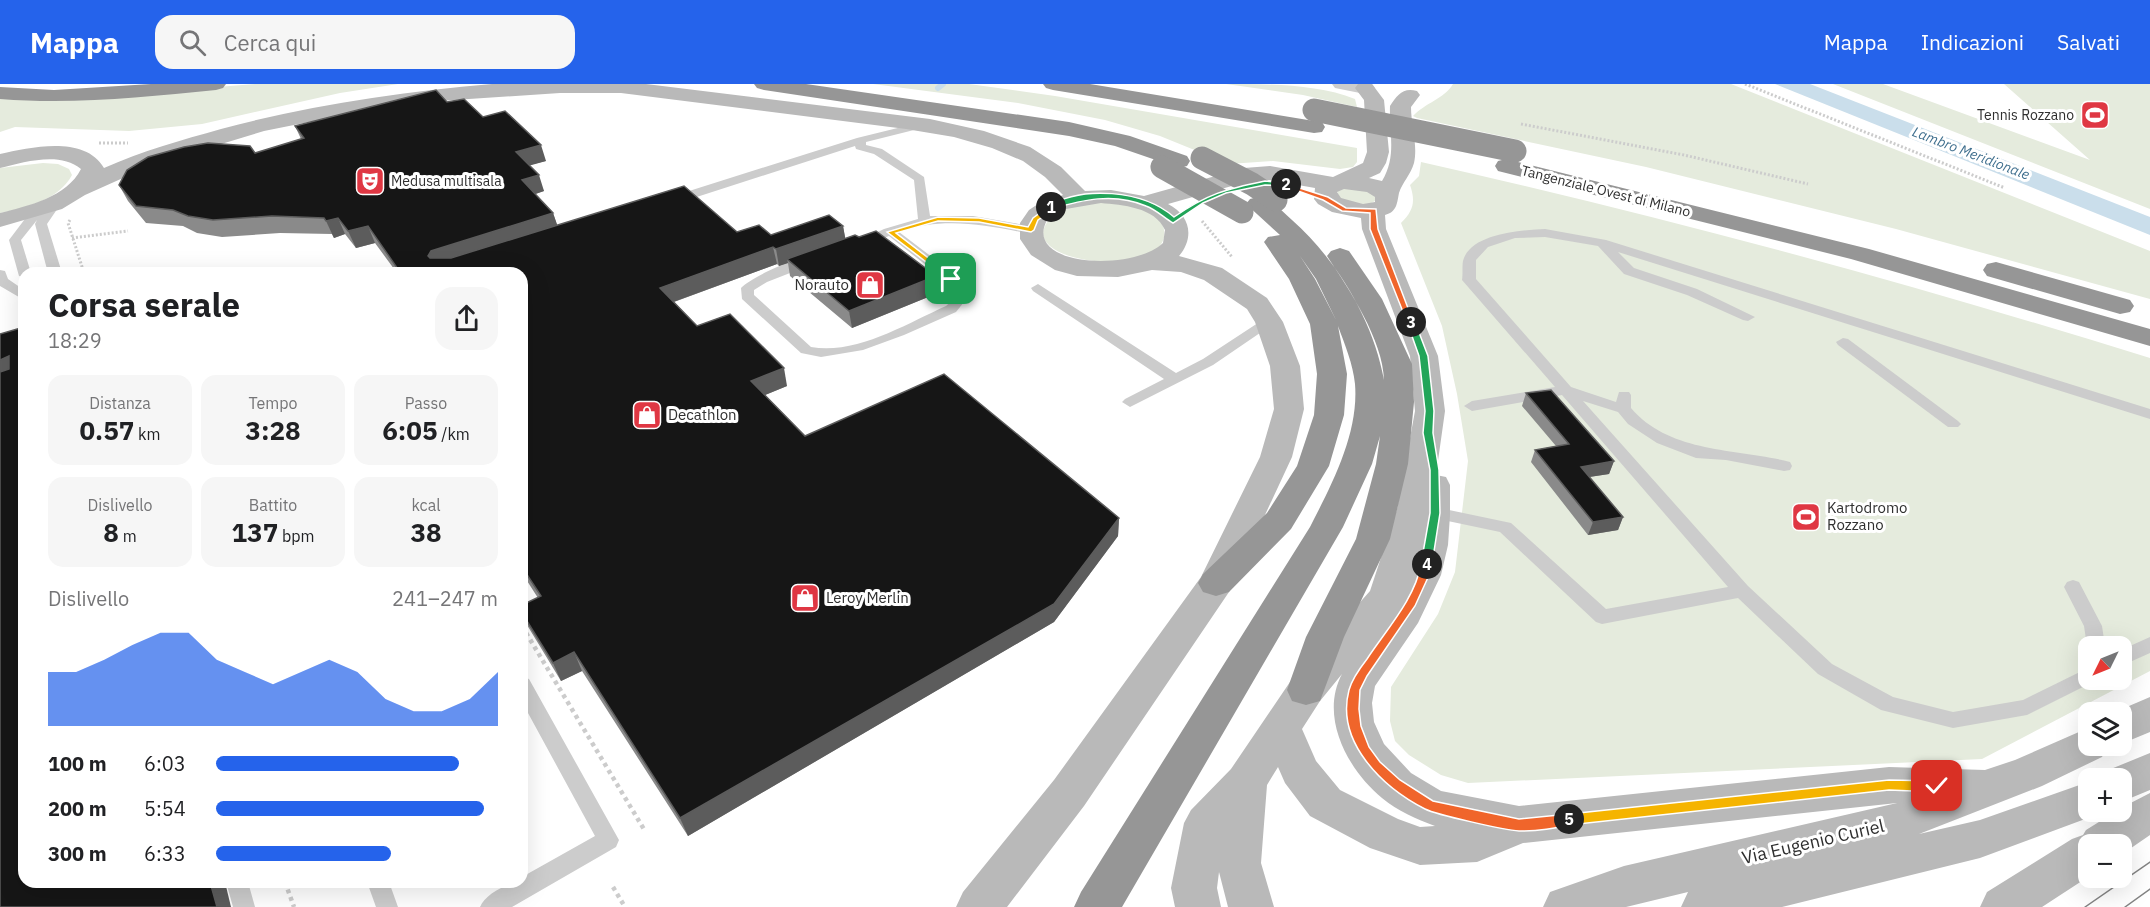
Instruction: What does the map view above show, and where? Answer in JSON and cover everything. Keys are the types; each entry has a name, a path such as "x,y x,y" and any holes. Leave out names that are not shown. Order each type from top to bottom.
{"highway":[{"path":"52,84 129,84"},
{"path":"0,93 94,94 216,84"},
{"path":"764,84 1011,120 1086,140 1171,164 1327,240 1350,268 1369,299 1398,364 1399,402 1392,464 1373,539 1325,637 1306,690"},
{"path":"840,84 1012,108 1103,124 1169,144 1252,184 1274,238 1302,279 1323,324 1332,374 1329,416 1312,466 1279,521 1216,583"},
{"name":"Tangenziale Ovest di Milano","path":"1053,84 1314,119"},
{"name":"Tangenziale Ovest di Milano","path":"1148,84 1815,219 2150,315"},
{"name":"Tangenziale Ovest di Milano","path":"1511,158 1860,254 2150,338"},
{"path":"1097,907 1336,511 1365,436 1370,396 1366,361 1343,300 1317,260 1283,223 1259,205"}],"street":[{"path":"1342,84 1361,86 1379,93 1421,91 1400,106 1404,157 1398,175 1390,184 1380,203 1374,229 1424,356 1430,411 1428,433 1434,470 1425,511 1425,573 1411,603 1356,684 1353,698 1356,726 1364,749 1376,765 1417,799 1446,810 1519,825"},
{"path":"78,190 144,159 226,135 334,109 393,97 447,92 586,86 632,89 924,124 972,134 1023,153 1045,164 1061,177 1078,198"},
{"path":"1146,203 1244,175 1270,173 1334,188 1372,168 1378,152 1374,100 1361,86"},
{"path":"0,160 33,155 71,155 138,150 226,135"},
{"path":"0,220 55,208 78,190 90,178 93,168 86,160 71,155"},
{"path":"1173,221 1201,202 1224,192 1265,183 1334,188 1374,186 1380,203"},
{"path":"1113,197 1146,203 1162,211 1173,221 1178,232 1176,243 1167,253 1153,261 1131,268 1106,270 1081,268 1059,262 1042,253 1033,242 1031,230 1035,219 1045,210 1078,198 1113,197"},
{"path":"979,907 1069,793 1216,583 1276,457 1288,409 1285,366 1269,322 1257,304 1213,274 1184,264 1153,261"},
{"path":"1198,907 1194,888 1206,823 1246,782 1306,690 1385,597 1425,511"},
{"path":"2132,722 2150,713"},
{"path":"1282,728 1300,771 1325,802 1385,834 1420,846 1477,843 1519,825 1889,785 1985,788"},
{"name":"Via Eugenio Curiel","path":"1566,907 1624,887 1901,821 2027,774 2078,750"},
{"path":"2132,779 2150,770"},
{"path":"1246,782 1239,863 1251,907"},
{"path":"1704,907 1814,878 1980,839 2078,804"},
{"path":"2116,834 2150,812"},
{"path":"2003,907 2078,859"}],"lane":[{"path":"658,205 861,140 924,124"},
{"path":"861,140 860,147 878,151 920,179 924,222"},
{"path":"22,267 15,240 55,208"},
{"path":"53,267 41,224 44,217 55,208"},
{"path":"847,248 891,232 938,219 979,220 1031,230"},
{"path":"825,255 762,279 748,288 747,296 806,350 817,354 841,353 951,309 961,301 963,294 960,286 891,232"},
{"path":"2078,681 2027,707 1953,720 1888,704 1825,669 1742,591 1469,280 1470,259 1484,244 1514,234 1545,233 1602,243 2150,414"},
{"path":"1602,243 1629,271 1692,292 1748,317"},
{"path":"0,274 2,281 18,292"},
{"path":"1038,288 1175,379"},
{"path":"1130,402 1223,354 1269,322"},
{"path":"1843,342 1953,424"},
{"path":"1472,406 1566,390 1624,402 1633,421 1663,439 1702,454 1726,455 1785,466"},
{"path":"1425,511 1505,527 1602,617 1742,591"},
{"path":"2073,587 2093,626 2094,636"},
{"path":"2132,653 2150,644"},
{"path":"528,695 608,840 528,886"},
{"path":"239,888 244,907"},
{"path":"380,888 387,907"},
{"path":"491,907 524,888"}],"path":[{"path":"1745,84 2005,188"},
{"path":"1512,122 1684,155 1808,184"},
{"path":"1201,202 1212,208 1202,221 1229,252 1233,259 1230,263"},
{"path":"55,208 68,223 82,267"},
{"path":"72,238 128,231"},
{"path":"528,636 645,831"},
{"path":"613,887 625,907"},
{"path":"287,888 294,907"}],"shaded area":[{"path":"255,84 398,84 340,93 202,124 129,131 15,127 0,132 0,98 55,100"},
{"path":"873,84 969,84 1055,96 1357,148 1357,162 1353,167 1340,169 1273,161 1229,164 1160,136 1105,120 1018,103"},
{"path":"1226,84 1276,85 1325,90 1355,99 1357,107 1303,95"},
{"path":"1453,84 1731,84 2150,251 2150,299 1896,229 1646,167 1413,116 1445,94"},
{"path":"1833,84 1883,84 2090,160 2004,84 2150,84 2150,209"},
{"name":"Kartodromo Rozzano","path":"1421,162 1513,183 1787,252 1969,303 2150,358 2150,671 2132,680 2132,636 2078,636 2078,690 2114,690 2091,702 2078,702 2078,709 1982,759 1468,783 1441,775 1409,755 1395,741 1390,721 1391,687 1438,614 1455,572 1468,461 1457,394 1442,326 1401,223 1412,206 1413,196 1410,185 1419,176"},
{"path":"43,163 58,164 69,169 72,175 59,191 50,197 0,213 0,168"},
{"path":"1346,187 1370,191 1375,201 1368,205 1341,202 1337,191"},
{"path":"1104,202 1143,210 1159,220 1164,227 1164,237 1156,250 1139,258 1093,261 1071,257 1053,249 1044,238 1046,224 1060,210"}],"water":[{"name":"Lambro Meridionale","path":"1775,84 1810,84 2150,217 2150,235"}],"building":[{"path":"436,90 447,102 464,99 483,117 505,111 541,145 516,152 539,175 522,180 553,213 431,251 428,256 430,258 451,258 684,186 737,232 759,225 771,235 829,215 843,226 776,249 773,247 660,288 697,326 730,314 784,368 751,381 805,436 944,374 1119,518 1054,604 680,818 574,652 553,663 528,623 528,602 541,596 528,576 528,267 397,267 368,226 348,231 338,218 326,221 324,218 272,216 213,220 188,216 173,210 136,206 119,185 127,170 148,157 208,143 250,146 255,153 304,138 295,126"},
{"path":"876,231 936,276 849,311 787,259 855,235 859,237"},
{"path":"18,329 18,888 212,888 217,907 0,907 0,372 9,369 9,356 0,360 0,334"},
{"path":"1551,390 1614,461 1581,467 1623,517 1593,522 1535,450 1569,444 1526,393"}],"waterway":[{"path":"938,88 943,84"}],"tram line":[{"path":"2085,907 2150,862"},
{"path":"2125,907 2150,889"}],"place":[{"name":"Tennis Rozzano","path":"2095,115"},
{"name":"Medusa multisala","path":"370,181"},
{"name":"Norauto","path":"870,285"},
{"name":"Decathlon","path":"647,415"},
{"name":"Kartodromo Rozzano","path":"1806,517"},
{"name":"Leroy Merlin","path":"805,598"}],"route":[{"path":"951,279 891,232 938,219 979,220 1031,230 1035,219 1045,210 1078,198 1101,196 1146,203 1162,211 1173,221 1201,202 1224,192 1265,183 1285,184 1305,190 1345,210 1373,211 1374,229 1424,356 1430,411 1428,433 1434,470 1435,513 1425,573 1411,603 1354,690 1353,709 1360,740 1376,765 1407,793 1430,805 1519,825 1889,785 1937,786"}]}
